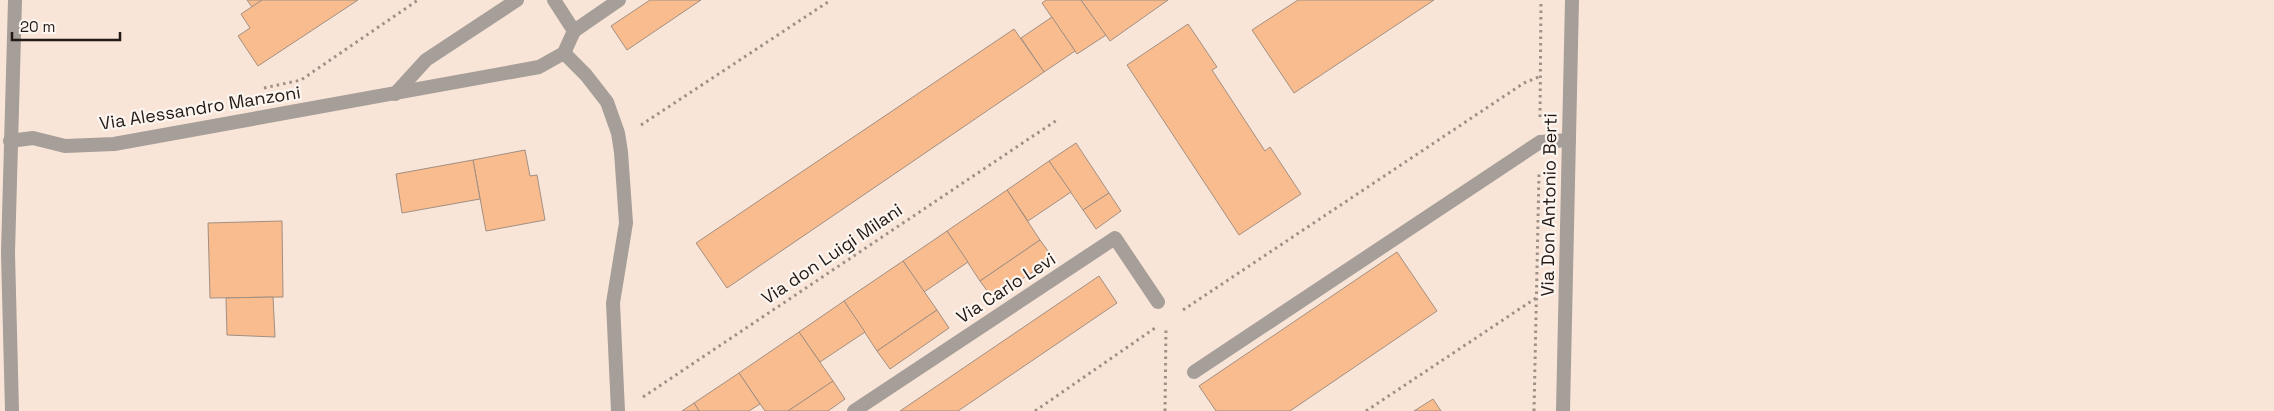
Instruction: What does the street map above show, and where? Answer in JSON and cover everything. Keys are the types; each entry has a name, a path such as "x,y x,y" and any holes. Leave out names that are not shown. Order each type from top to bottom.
{"street":[{"path":"12,411 4,253 15,0"},
{"path":"395,94 426,60 517,0"},
{"path":"554,0 574,30"},
{"path":"618,411 613,303 626,224 618,133 607,102 586,75 564,53 574,30 619,0"},
{"name":"Via Don Antonio Berti","path":"1563,411 1572,0"},
{"name":"Via Alessandro Manzoni","path":"10,141 33,138 65,146 114,144 539,67 564,53"},
{"path":"1194,372 1540,142 1569,140"},
{"name":"Via Carlo Levi","path":"854,411 1115,238 1158,302"}],"path":[{"path":"255,90 301,80 418,0"},
{"path":"618,133 632,131 664,112 831,0"},
{"path":"1534,411 1541,0"},
{"path":"1174,315 1524,84 1541,76"},
{"name":"Via don Luigi Milani","path":"638,400 1057,120"},
{"path":"1366,411 1566,278"},
{"path":"1035,411 1166,321 1165,411"}],"building":[{"path":"247,0 262,0 252,7"},
{"path":"262,0 358,0 258,66 238,36 250,28 241,14"},
{"path":"650,0 701,0 627,50 611,26"},
{"path":"1046,0 1081,0 1106,35 1077,54 1042,3"},
{"path":"1081,0 1168,0 1110,41"},
{"path":"1298,0 1434,0 1294,93 1252,30"},
{"path":"1052,17 1075,51 1044,72 1021,38"},
{"path":"1188,24 1217,67 1212,70 1265,151 1270,147 1301,194 1239,235 1127,65"},
{"path":"1014,29 1044,72 727,288 696,243"},
{"path":"1076,143 1109,193 1083,210 1049,161"},
{"path":"525,150 530,176 537,175 545,220 486,231 473,160"},
{"path":"473,160 480,199 402,213 396,174"},
{"path":"1049,161 1071,192 1028,221 1007,190"},
{"path":"1007,190 1040,240 980,281 947,231"},
{"path":"1109,193 1121,211 1096,229 1083,210"},
{"path":"282,221 283,297 210,298 208,223"},
{"path":"947,231 968,262 924,292 903,261"},
{"path":"1040,240 1053,258 993,299 980,281"},
{"path":"1397,252 1437,311 1290,411 1216,411 1199,386"},
{"path":"903,261 937,310 877,351 844,301"},
{"path":"1099,276 1117,303 958,411 900,411"},
{"path":"273,297 275,337 227,335 226,298"},
{"path":"844,301 865,332 820,362 799,332"},
{"path":"937,310 949,328 890,369 877,351"},
{"path":"799,332 833,381 788,411 765,411 739,373"},
{"path":"739,373 760,404 749,411 699,411 694,403"},
{"path":"833,381 845,399 828,411 788,411"},
{"path":"1433,399 1441,411 1414,411"},
{"path":"694,403 699,411 682,411"}]}
